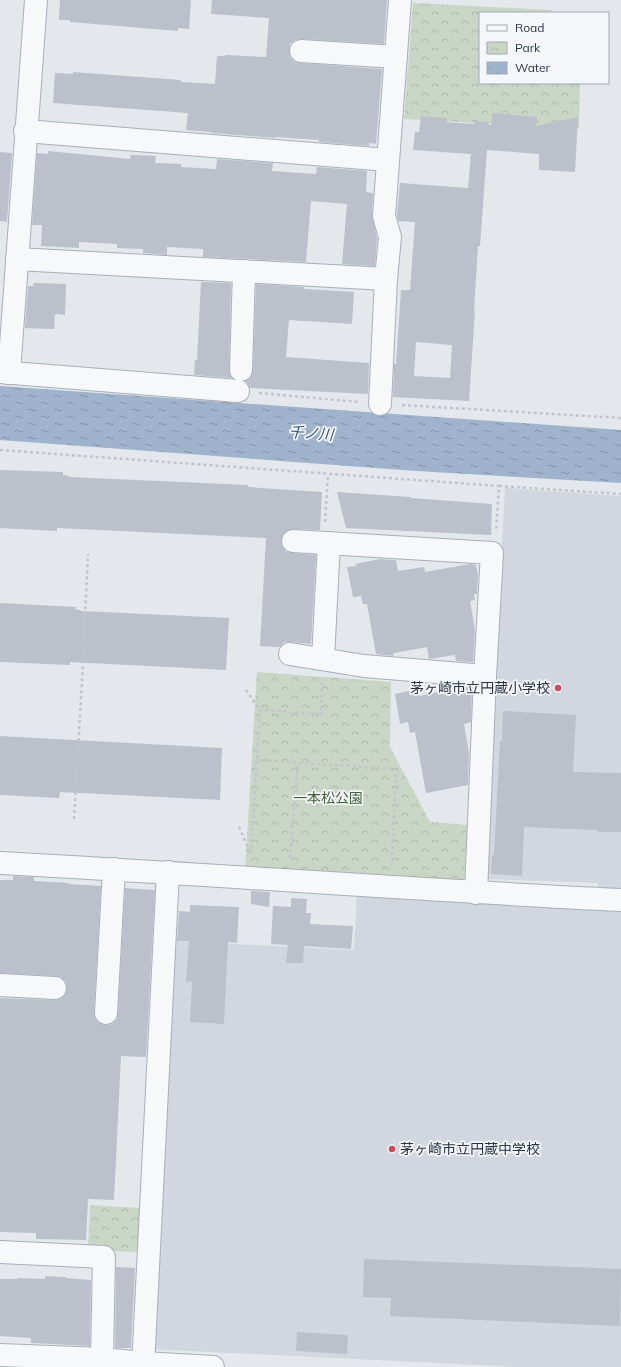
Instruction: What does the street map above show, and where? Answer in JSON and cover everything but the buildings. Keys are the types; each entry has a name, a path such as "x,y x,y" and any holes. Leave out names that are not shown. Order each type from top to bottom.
{"street":[{"path":"36,0 25,131 17,259 4,373 238,391"},
{"path":"380,404 386,279 390,237 384,216 400,0"},
{"path":"301,51 396,56"},
{"path":"25,131 388,160"},
{"path":"17,259 386,279"},
{"path":"241,370 244,271"},
{"path":"293,541 492,553 485,676 476,893"},
{"path":"323,658 327,542"},
{"path":"290,654 323,658 364,666 485,676"},
{"path":"0,863 168,872 476,893 621,900"},
{"path":"106,1012 114,869"},
{"path":"143,1365 168,872"},
{"path":"0,985 55,988"},
{"path":"0,1252 104,1257 102,1359"},
{"path":"0,1354 102,1359 143,1365 213,1367"}],"path":[{"path":"238,391 380,404 621,418"},
{"path":"0,450 328,475 621,494"},
{"path":"327,542 328,475"},
{"path":"492,553 495,546 499,486"},
{"path":"74,819 88,554"},
{"path":"260,710 322,714 323,658"},
{"path":"239,827 251,854 260,710 246,690"},
{"path":"257,760 396,769 392,866"},
{"path":"290,858 298,762"}],"shaded area":[{"name":"茅ヶ崎市立円蔵小学校","path":"505,488 621,496 621,893 598,891 598,883 484,879"},
{"name":"茅ヶ崎市立円蔵中学校","path":"357,894 621,907 621,1367 518,1367 150,1349 176,941 354,950"}],"green space":[{"path":"413,3 551,10 551,12 479,12 479,84 580,84 579,128 404,119"},
{"name":"一本松公園","path":"257,672 391,682 390,747 430,822 467,825 464,888 245,871"},
{"path":"90,1205 141,1208 138,1252 88,1250"}],"water":[{"name":"千ノ川","path":"0,386 621,430 621,483 416,471 0,440"}],"place":[{"name":"茅ヶ崎市立円蔵小学校","path":"558,688"},
{"name":"茅ヶ崎市立円蔵中学校","path":"392,1149"}]}
